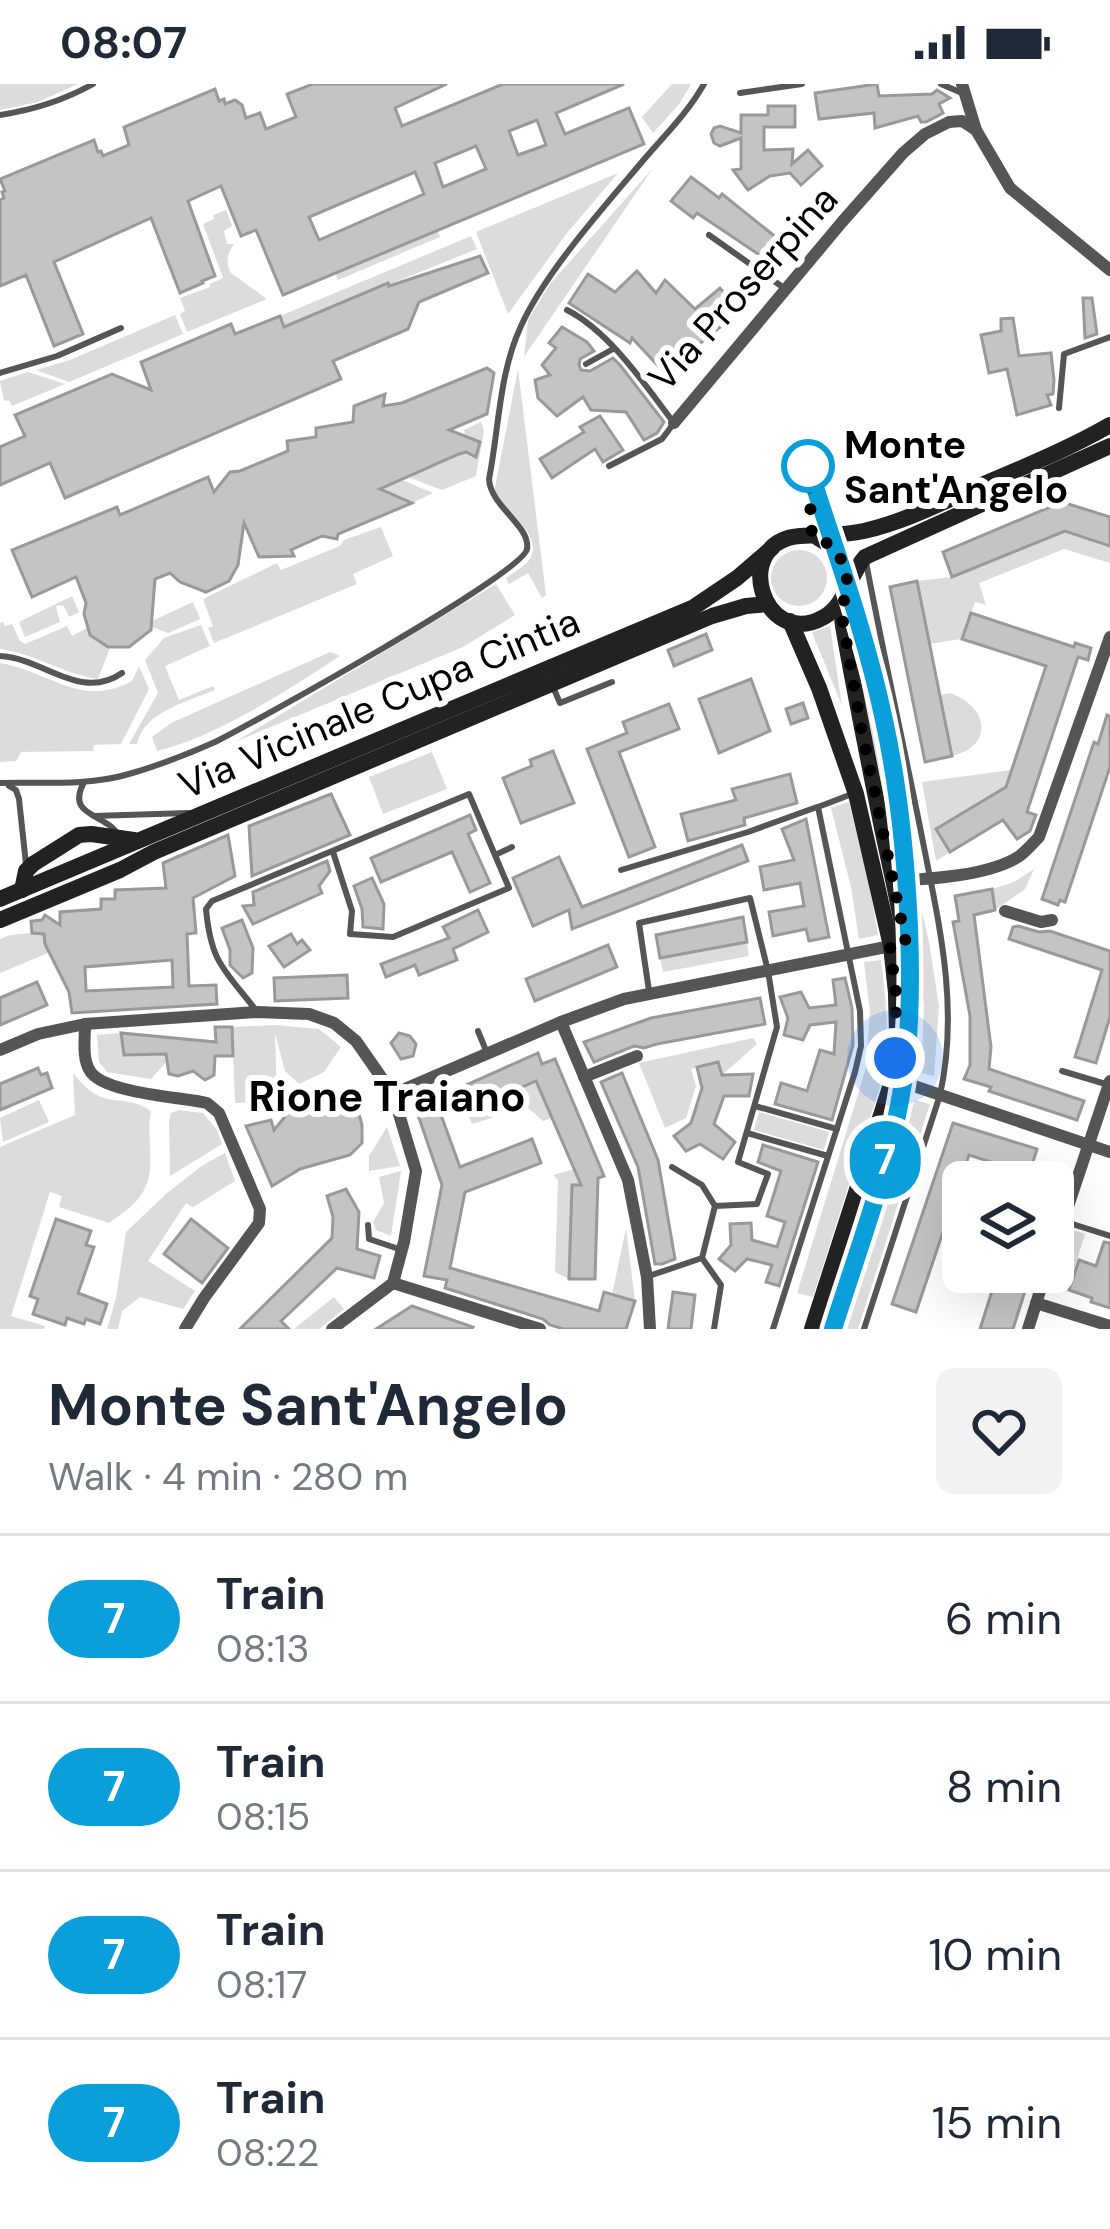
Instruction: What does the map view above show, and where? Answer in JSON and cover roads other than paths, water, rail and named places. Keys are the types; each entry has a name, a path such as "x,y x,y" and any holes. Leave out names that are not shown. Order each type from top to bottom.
{"main road":[{"path":"1110,424 1033,463 869,530 783,540 762,562 762,595 773,612 790,621 810,622 826,616 837,606 865,557 1110,446"},
{"path":"812,536 836,550 845,567 842,616 898,945 900,1083 829,1329"},
{"name":"Via Vicinale Cupa Cintia","path":"0,899 24,880 204,812 694,607 772,548"},
{"name":"Via Vicinale Cupa Cintia","path":"0,920 712,616 767,604"},
{"path":"790,621 819,688 885,882"},
{"path":"24,880 40,857 91,834 128,842 120,870"},
{"path":"812,1329 900,1083"}],"street":[{"path":"964,89 976,130 1010,188 1110,270"},
{"name":"Via Proserpina","path":"674,423 903,153 949,122 962,121 976,130"},
{"path":"885,882 995,867 1021,856 1039,837 1110,637"},
{"path":"1005,911 1041,922 1052,920"},
{"path":"393,1094 561,1022 649,993 898,945"},
{"path":"0,1050 38,1034 85,1024 257,1012 309,1014 334,1023 356,1042 393,1094 416,1171 393,1283 332,1329"},
{"path":"561,1022 628,1180 647,1276 650,1329"},
{"path":"85,1024 86,1066 96,1078 112,1086 207,1103 219,1113 260,1209 259,1223 185,1329"},
{"path":"584,1077 637,1056"},
{"path":"900,1083 1110,1152"},
{"path":"1074,1188 1109,1083"},
{"path":"393,1283 540,1329"},
{"path":"1028,1329 1039,1293"},
{"path":"1036,1303 1110,1326"}],"lane":[{"path":"0,115 57,101 93,84"},
{"path":"0,783 85,781 129,774 211,744 362,659 522,560 527,549 524,535 489,487 509,361 519,329 549,279 704,84"},
{"path":"740,93 802,84"},
{"path":"941,84 964,89"},
{"path":"709,235 787,291"},
{"name":"Via Proserpina","path":"567,310 628,364 674,423"},
{"path":"0,373 58,356 121,328"},
{"path":"1059,408 1064,354 1110,337"},
{"path":"586,364 613,349"},
{"path":"609,466 662,439 674,423"},
{"path":"863,1329 940,1095 950,1013 930,878 865,557"},
{"path":"0,656 84,684 102,684 122,673"},
{"path":"552,684 560,703 612,682"},
{"path":"85,781 79,799 84,812 113,826 128,842"},
{"path":"0,783 17,794 24,880"},
{"path":"257,1012 221,969 208,940 206,909 212,902 469,794 509,888 393,937 350,934 352,911 333,852"},
{"path":"621,870 856,794"},
{"path":"773,1329 861,1046 860,1010 818,807"},
{"path":"94,816 204,812"},
{"path":"495,855 512,847"},
{"path":"649,993 639,923 750,898 776,1027 738,1162 767,1174 757,1204 715,1206"},
{"path":"478,1031 488,1053"},
{"path":"1062,1071 1109,1083"},
{"path":"754,1106 837,1129"},
{"path":"746,1132 828,1156"},
{"path":"672,1167 702,1185 715,1206 702,1258 721,1285 714,1329"},
{"path":"368,1225 370,1239 402,1250"},
{"path":"1074,1225 1110,1236"},
{"path":"647,1276 702,1258"}],"train":[{"name":"7","path":"808,466 884,716 903,834 910,962 903,1083 891,1139 833,1329"}],"place":[{"name":"Monte Sant'Angelo","path":"808,466"}],"district":[{"name":"Rione Traiano","path":"387,1096"}]}
